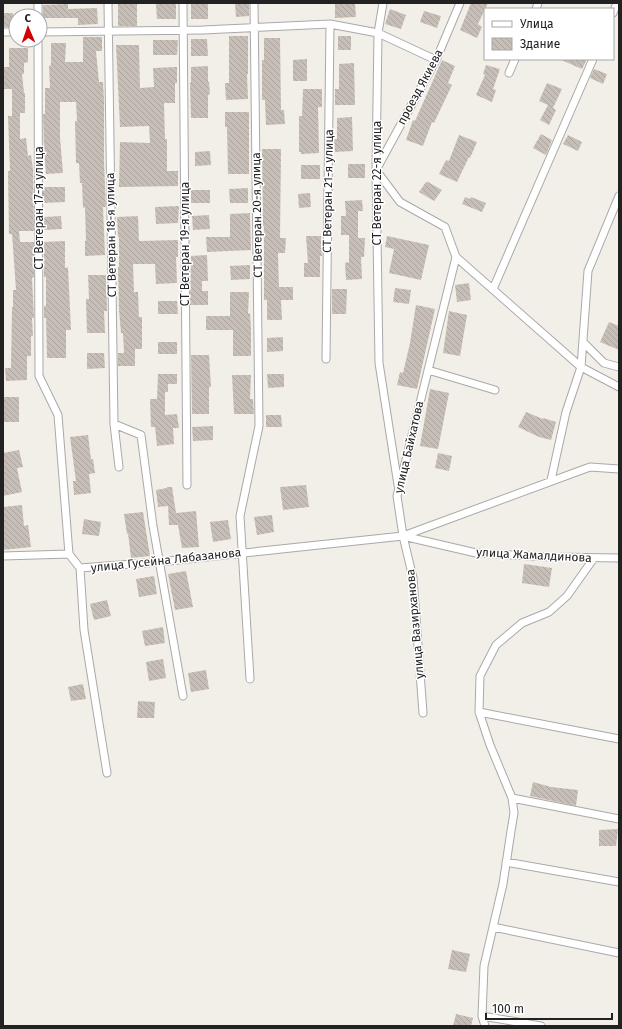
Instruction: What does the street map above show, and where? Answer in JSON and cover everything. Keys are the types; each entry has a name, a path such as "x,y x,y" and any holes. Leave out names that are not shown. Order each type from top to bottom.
{"street":[{"name":"СТ Ветеран 18-я улица","path":"108,3 114,424 119,467"},
{"name":"СТ Ветеран 19-я улица","path":"183,3 187,485"},
{"name":"СТ Ветеран 20-я улица","path":"250,679 240,516 259,426 254,3"},
{"name":"СТ Ветеран 22-я улица","path":"383,3 378,33 376,170 379,363 398,488"},
{"name":"проезд Якиева","path":"376,170 436,60 460,3"},
{"path":"48,32 184,30 330,24 378,33 436,60"},
{"name":"СТ Ветеран 21-я улица","path":"326,359 330,24"},
{"name":"СТ Ветеран 17-я улица","path":"38,48 39,376 58,415 69,554"},
{"path":"509,73 515,60"},
{"path":"493,289 594,60"},
{"path":"376,170 400,202 445,227 456,256 581,367 619,387"},
{"path":"551,480 566,412 581,367 588,271 619,196"},
{"name":"улица Байхатова","path":"403,536 397,496 398,488 456,256"},
{"path":"583,342 604,363 619,367"},
{"path":"428,370 495,390"},
{"path":"114,424 141,435 153,526 183,696"},
{"path":"403,536 551,480 590,467 619,469"},
{"name":"улица Гусейна Лабазанова","path":"69,554 80,568 159,562 403,536"},
{"name":"улица Жамалдинова","path":"403,536 476,553 552,557 619,558"},
{"name":"улица Вазирханова","path":"403,536 413,578 423,713"},
{"path":"3,556 69,554"},
{"path":"485,1026 482,1016 484,966 503,884 514,813 512,798 490,746 479,712 480,676 496,645 522,623 549,612 567,596 594,558"},
{"path":"80,568 84,630 106,773"},
{"path":"479,712 619,739"},
{"path":"512,798 619,819"},
{"path":"506,862 619,882"},
{"path":"493,927 619,953"},
{"path":"482,1016 541,1026"}],"building":[{"path":"118,3 137,3 137,26 118,26"},
{"path":"176,3 176,19 157,19 156,4"},
{"path":"191,3 208,3 208,19 191,19"},
{"path":"235,3 249,3 249,16 236,17"},
{"path":"335,3 355,3 356,17 335,18"},
{"path":"471,3 488,3 486,8 484,8 478,24 482,27 477,38 460,30"},
{"path":"68,4 68,9 97,8 98,24 78,25 78,18 48,18 48,8 43,8 43,5"},
{"path":"390,9 406,15 401,29 385,24"},
{"path":"424,11 441,16 437,28 420,22"},
{"path":"3,13 8,13 8,27 3,27"},
{"path":"229,36 248,36 248,99 226,100 225,83 229,83"},
{"path":"338,36 351,36 351,50 338,50"},
{"path":"83,37 102,37 102,51 96,51 99,82 103,82 104,100 106,207 103,207 105,255 85,256 85,207 83,208 82,183 80,183 79,163 76,163 76,102 60,102 60,137 63,173 46,174 43,114 45,114 45,88 50,88 49,66 51,65 51,43 66,43 65,62 83,62"},
{"path":"264,38 280,38 281,110 284,110 285,124 266,125 265,100 262,100 262,60 264,60"},
{"path":"191,39 207,39 208,56 191,56"},
{"path":"153,40 178,40 177,55 153,55"},
{"path":"116,45 139,45 140,88 154,87 153,68 177,67 175,103 164,103 165,139 167,139 167,171 178,171 178,186 119,187 120,142 150,143 149,126 120,127"},
{"path":"9,48 28,48 28,62 24,63 24,74 22,74 25,93 25,113 20,113 20,139 26,138 28,156 31,155 33,169 34,231 19,231 20,242 34,242 34,277 32,278 34,318 32,318 33,336 31,336 31,356 27,356 27,380 6,381 5,368 11,368 13,290 16,290 12,234 9,234 8,171 10,171 8,116 12,116 12,89 4,89 3,67 9,67"},
{"path":"307,59 307,81 293,81 293,60"},
{"path":"442,60 455,66 448,83 452,85 434,123 432,122 423,146 406,140 413,120 415,121"},
{"path":"561,60 586,60 582,69"},
{"path":"354,63 355,105 335,105 335,89 339,89 339,64"},
{"path":"486,65 500,69 493,89 496,90 492,102 476,95 485,75 483,74"},
{"path":"208,66 210,94 208,95 208,118 191,118 191,67"},
{"path":"594,69 607,74 603,84 590,78"},
{"path":"547,83 562,89 553,108 556,110 549,125 540,120 548,105 539,101"},
{"path":"303,89 322,89 322,107 318,107 319,153 301,154 301,152 299,152 299,116 302,116"},
{"path":"225,112 249,112 249,174 228,174 227,127 225,127"},
{"path":"352,117 353,151 335,152 334,139 337,139 337,118"},
{"path":"541,134 552,140 546,155 533,148"},
{"path":"459,135 477,142 457,182 439,174 446,160 449,161"},
{"path":"568,135 582,142 578,151 563,144"},
{"path":"262,149 281,149 280,238 286,238 285,253 278,253 279,287 293,287 293,300 281,300 282,320 267,320 267,300 264,300"},
{"path":"210,151 211,165 195,166 195,152"},
{"path":"348,164 365,164 365,178 348,178"},
{"path":"301,165 320,165 320,179 301,179"},
{"path":"426,182 442,190 434,201 419,192"},
{"path":"43,187 65,187 65,202 43,203"},
{"path":"248,188 248,203 230,203 229,189"},
{"path":"191,190 210,190 210,203 191,203"},
{"path":"310,193 311,207 299,208 298,194"},
{"path":"465,197 470,199 471,197 486,203 482,212 462,204"},
{"path":"362,200 363,211 358,211 358,238 365,238 364,257 361,257 362,279 346,280 345,263 349,262 349,235 341,235 341,216 346,216 345,201"},
{"path":"179,206 178,223 156,224 155,207"},
{"path":"250,213 251,250 207,252 206,237 230,237 230,214"},
{"path":"209,215 210,229 193,230 192,216"},
{"path":"61,216 62,229 44,230 44,217"},
{"path":"138,216 139,241 178,240 178,257 176,257 177,283 156,284 155,264 133,264 134,292 138,292 139,317 142,317 142,349 135,349 135,366 118,366 118,353 124,353 123,333 121,333 119,310 119,237 117,217"},
{"path":"306,236 321,236 322,256 320,256 320,277 304,277 304,263 308,263"},
{"path":"387,236 429,245 421,280 389,273 394,249 385,247"},
{"path":"65,241 65,268 68,267 71,330 66,330 66,358 47,358 46,318 44,318 44,306 46,306 46,277 44,277 44,242"},
{"path":"207,255 208,281 202,281 202,291 208,291 208,305 190,305 191,256"},
{"path":"250,265 250,279 231,280 230,266"},
{"path":"88,275 106,275 107,311 104,311 105,333 87,333 86,299 89,299"},
{"path":"469,283 471,300 457,302 455,285"},
{"path":"395,288 411,290 409,304 393,302"},
{"path":"332,289 347,289 346,314 332,314"},
{"path":"230,292 249,292 248,314 250,313 251,356 233,356 233,330 206,330 206,316 230,316"},
{"path":"158,301 177,301 178,314 158,314"},
{"path":"416,305 435,309 417,389 397,385 400,372 403,373 410,343"},
{"path":"449,311 467,315 460,356 443,353"},
{"path":"609,322 619,326 619,350 600,342"},
{"path":"283,337 283,351 267,352 267,338"},
{"path":"158,342 177,342 177,354 158,354"},
{"path":"87,353 104,353 105,368 87,369"},
{"path":"191,355 209,355 211,387 209,387 209,414 192,414"},
{"path":"158,374 177,374 177,384 168,384 168,392 165,392 165,415 177,414 179,428 173,428 174,444 157,446 155,427 151,427 150,399 157,399"},
{"path":"267,374 284,374 284,387 268,388"},
{"path":"232,375 251,375 250,399 253,399 254,414 234,414"},
{"path":"430,389 449,393 438,449 420,446"},
{"path":"4,397 19,397 19,422 4,422"},
{"path":"526,412 543,419 556,422 551,440 539,437 518,427"},
{"path":"266,415 281,415 282,427 266,427"},
{"path":"213,426 213,440 193,441 192,427"},
{"path":"88,435 91,459 93,459 95,473 89,474 91,493 74,495 73,481 76,481 70,437"},
{"path":"19,450 23,467 17,468 22,492 3,496 3,453"},
{"path":"438,453 452,456 449,471 435,468"},
{"path":"306,485 309,507 283,510 280,487"},
{"path":"172,487 176,513 196,511 199,547 182,548 178,525 169,525 168,506 158,507 156,490"},
{"path":"22,505 24,526 28,525 31,547 3,550 3,507"},
{"path":"143,512 150,556 131,558 124,514"},
{"path":"272,515 274,532 257,535 254,517"},
{"path":"84,519 101,522 99,536 82,534"},
{"path":"228,520 231,539 213,542 210,522"},
{"path":"524,564 552,568 549,587 522,583"},
{"path":"186,571 193,607 175,610 168,574"},
{"path":"154,576 157,594 139,597 136,579"},
{"path":"107,600 111,616 94,620 90,604"},
{"path":"163,627 165,643 145,646 142,631"},
{"path":"163,659 166,678 149,681 146,662"},
{"path":"206,670 209,689 191,692 188,673"},
{"path":"83,684 86,699 71,701 68,687"},
{"path":"138,701 155,702 154,718 137,718"},
{"path":"533,782 551,787 578,790 576,806 530,796"},
{"path":"618,829 616,846 599,846 599,830"},
{"path":"452,950 470,954 466,972 448,969"},
{"path":"456,1014 473,1018 471,1026 453,1026"}]}
